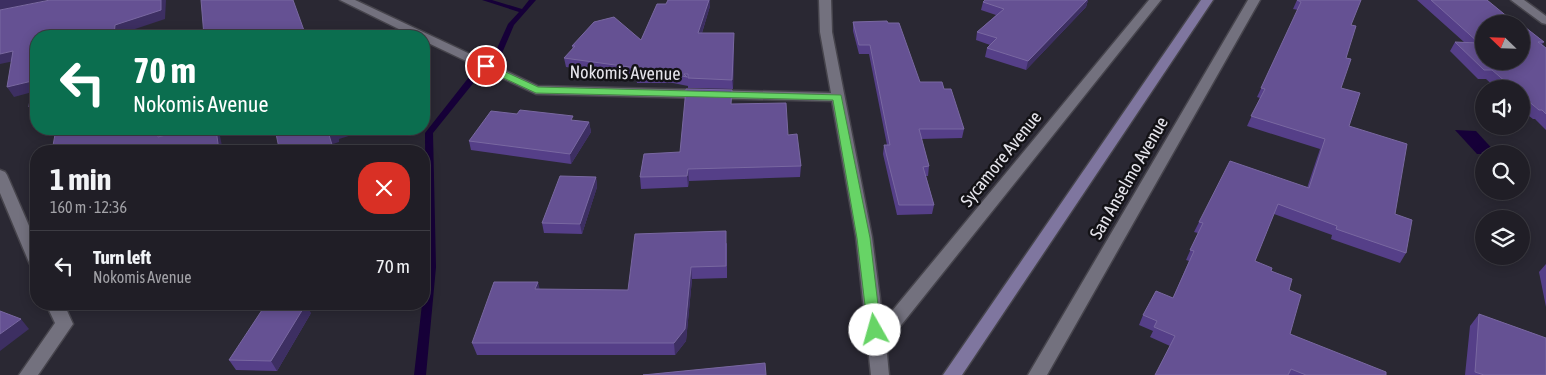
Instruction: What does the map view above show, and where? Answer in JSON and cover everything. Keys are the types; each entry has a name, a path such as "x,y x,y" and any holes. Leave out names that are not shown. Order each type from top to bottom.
{"main road":[{"path":"952,375 1207,0"}],"street":[{"name":"Nokomis Avenue","path":"346,0 408,30"},
{"path":"825,0 826,32 864,238 880,375"},
{"name":"Sycamore Avenue","path":"876,343 1155,0"},
{"name":"San Anselmo Avenue","path":"1037,375 1254,0"},
{"path":"1517,0 1546,22"},
{"name":"Nokomis Avenue","path":"430,40 536,90 837,97"},
{"path":"0,175 30,246"},
{"path":"28,375 64,324 58,310"}],"shaded area":[{"path":"1455,130 1475,131 1475,135 1480,135 1489,145 1475,145 1475,152"}],"building":[{"path":"50,0 161,0 161,10 115,25 115,30 30,30 30,81 7,87 13,51 0,54 0,10"},
{"path":"201,0 293,0 304,30 204,30"},
{"path":"668,0 709,0 698,33 734,33 732,80 688,78 688,74 684,74 687,77 672,74 635,74 637,68 564,58 575,46 572,46 594,22 614,17 641,40 657,4 666,4"},
{"path":"985,0 1087,0 1028,61 987,48 997,38 977,32 1004,9 983,2"},
{"path":"1297,0 1361,0 1351,25 1356,26 1346,58 1351,59 1341,88 1360,93 1349,126 1407,144 1395,214 1412,220 1406,253 1336,229 1337,226 1278,204 1255,261 1272,268 1271,271 1292,279 1289,290 1301,295 1290,334 1386,372 1386,375 1306,375 1291,369 1288,375 1155,375 1175,336 1154,327 1157,321 1143,315 1156,291 1173,298 1194,251 1190,250 1203,223 1199,222 1230,161 1309,188 1325,139 1251,116 1265,89 1261,88 1301,2"},
{"path":"1431,0 1487,0 1505,15 1475,15 1475,39"},
{"path":"887,21 888,23 899,23 920,82 942,82 944,89 951,89 964,129 919,129 929,166 923,167 934,205 899,205 884,145 890,145 870,45 859,45 853,22"},
{"path":"1530,31 1544,42 1538,42 1546,48 1546,114 1530,102 1530,80 1504,80 1492,70 1530,70"},
{"path":"1455,42 1475,43 1475,61"},
{"path":"686,89 732,90 731,104 786,103 788,135 797,134 801,166 688,169 687,176 640,177 644,154 680,152"},
{"path":"520,110 573,116 571,120 589,122 570,154 469,141 491,111 517,114"},
{"path":"55,135 158,135 158,137 166,135 217,135 218,145 53,145"},
{"path":"276,135 329,135 332,145 278,145"},
{"path":"560,176 596,177 580,224 542,223"},
{"path":"726,231 726,266 691,267 685,329 674,343 472,343 494,282 538,282 535,289 628,290 635,234"},
{"path":"262,310 302,310 271,361 229,360"},
{"path":"0,311 21,319 0,334"},
{"path":"1479,314 1546,338 1546,375 1484,375 1475,372"},
{"path":"765,363 766,375 643,375"}],"waterway":[{"path":"485,0 523,11"},
{"path":"523,11 533,0"},
{"path":"430,132 472,79 497,56 511,24 523,11"},
{"path":"429,135 429,145"},
{"path":"430,200 430,277"},
{"path":"420,375 427,310"}],"route":[{"path":"486,66 536,90 837,97 864,238 875,330"}]}
